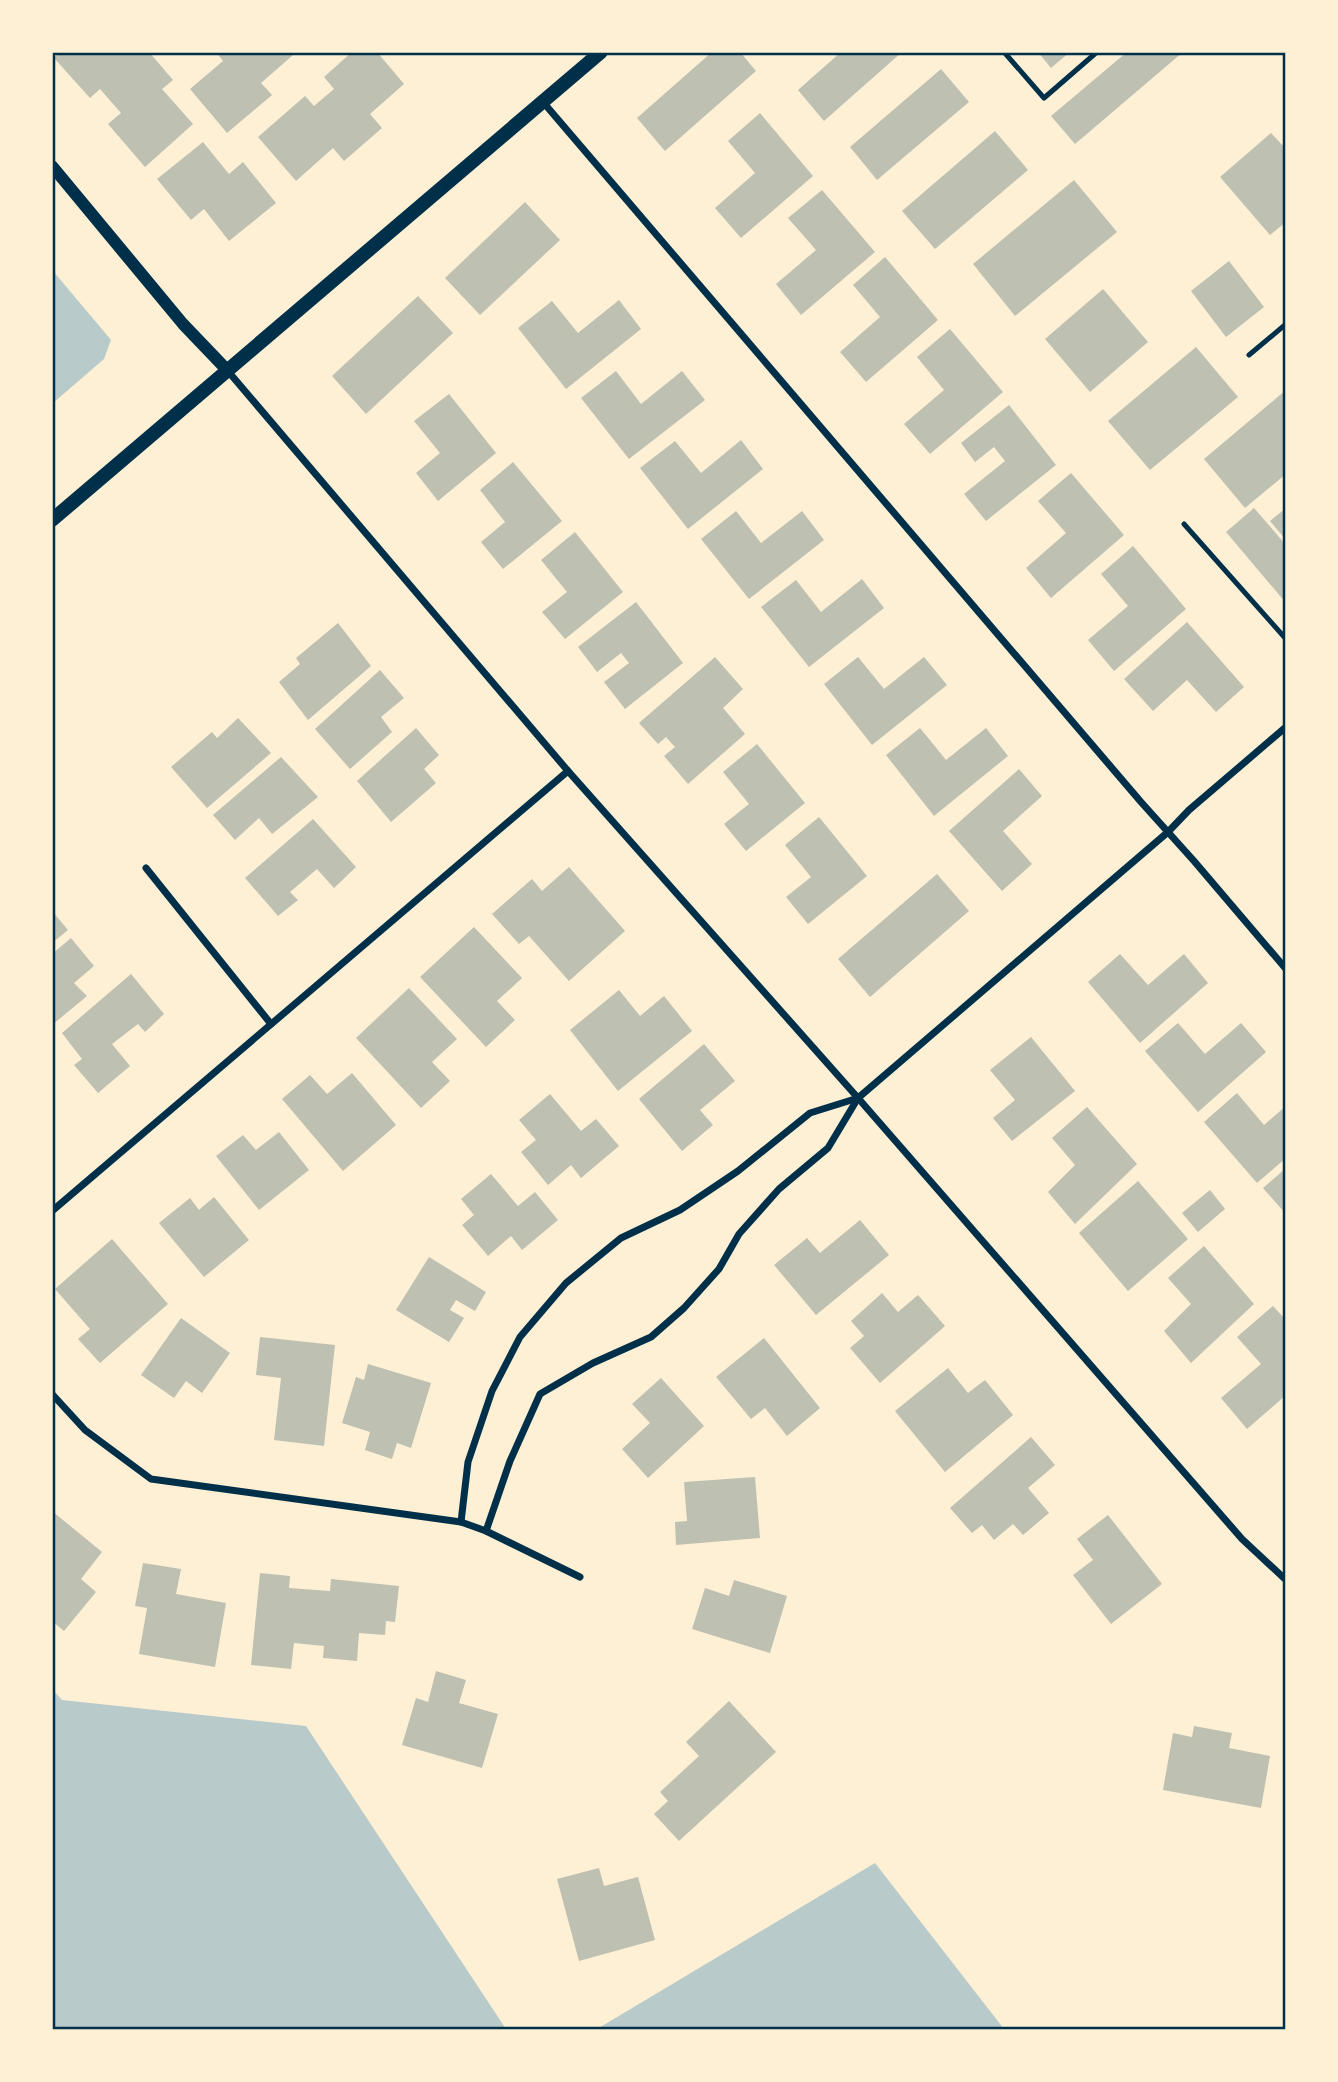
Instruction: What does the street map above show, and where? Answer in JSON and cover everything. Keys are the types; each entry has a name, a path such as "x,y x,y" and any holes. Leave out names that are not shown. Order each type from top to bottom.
{"main road":[{"path":"52,520 601,52"}],"street":[{"path":"542,102 1286,969"},
{"path":"52,166 183,324 227,370 568,771 858,1098 1242,1539 1286,1580"},
{"path":"486,1531 510,1461 540,1394 593,1363 651,1337 684,1308 719,1269 739,1234 771,1198 828,1147 858,1098 1286,727"},
{"path":"52,1212 568,771"},
{"path":"146,868 271,1024"},
{"path":"461,1522 468,1462 492,1391 520,1337 566,1283 621,1238 680,1210 738,1171 810,1113 858,1098"},
{"path":"52,1394 85,1430 151,1479 461,1522 486,1531 580,1577"}],"lane":[{"path":"1004,52 1044,98 1097,52"},
{"path":"1249,355 1286,324"},
{"path":"1184,524 1286,639"}],"shaded area":[{"path":"53,271 111,340 104,359 53,403"},
{"path":"53,1690 62,1700 306,1726 506,2029 53,2029"},
{"path":"875,1863 1004,2029 597,2029"}],"building":[{"path":"60,52 149,52 173,80 162,89 193,124 145,167 108,124 121,113 100,89 90,98 54,58"},
{"path":"216,52 291,52 293,55 261,83 272,95 227,133 190,89 223,61"},
{"path":"352,52 377,52 404,84 370,114 382,128 344,161 333,148 296,181 258,137 305,96 314,106 334,89 324,77"},
{"path":"712,52 740,52 756,71 665,151 637,118"},
{"path":"841,52 902,52 824,121 798,90"},
{"path":"1038,52 1070,52 1051,68"},
{"path":"1127,52 1183,52 1075,144 1051,116"},
{"path":"941,69 969,102 877,180 850,147"},
{"path":"760,113 813,176 741,238 715,208 755,173 728,141"},
{"path":"995,131 1028,170 935,249 902,211"},
{"path":"1271,133 1286,149 1286,222 1270,235 1220,177"},
{"path":"203,142 229,174 243,162 276,203 229,241 204,209 191,220 157,179"},
{"path":"1074,180 1117,232 1015,316 973,264"},
{"path":"822,190 875,252 801,315 776,284 816,250 788,218"},
{"path":"525,202 560,240 480,315 445,278"},
{"path":"885,257 938,320 866,382 840,352 880,317 853,285"},
{"path":"1229,261 1264,307 1226,337 1191,291"},
{"path":"1103,289 1148,342 1090,392 1045,339"},
{"path":"418,296 453,333 366,414 332,376"},
{"path":"619,300 641,329 566,389 518,328 552,301 578,333"},
{"path":"950,329 1003,392 930,454 904,424 944,390 917,357"},
{"path":"1196,347 1238,397 1150,470 1108,421"},
{"path":"616,371 641,404 682,371 705,400 629,459 581,398"},
{"path":"1286,390 1286,474 1245,508 1204,459"},
{"path":"449,394 496,453 438,501 416,473 440,453 414,421"},
{"path":"1009,405 1056,465 986,521 964,494 1005,461 994,447 975,462 961,443"},
{"path":"741,440 763,469 688,529 640,468 675,441 701,473"},
{"path":"513,462 562,521 503,569 481,542 505,522 480,490"},
{"path":"1071,473 1124,535 1051,598 1026,568 1066,533 1038,501"},
{"path":"1254,508 1286,545 1286,603 1226,532"},
{"path":"1286,508 1286,540 1270,521"},
{"path":"736,511 761,543 802,511 824,540 749,599 701,539"},
{"path":"575,532 623,592 565,639 542,612 567,592 541,560"},
{"path":"1133,546 1186,609 1114,671 1088,640 1128,606 1101,574"},
{"path":"862,579 884,608 809,667 761,607 796,580 821,612"},
{"path":"636,602 683,663 625,709 604,682 629,663 621,653 597,672 578,647"},
{"path":"1187,622 1244,687 1216,712 1187,680 1153,711 1124,679"},
{"path":"338,623 371,666 308,720 279,682 300,664 296,658"},
{"path":"715,657 743,689 723,708 745,734 688,784 664,756 675,747 666,737 658,744 639,723"},
{"path":"858,657 884,689 924,657 947,685 872,745 824,684"},
{"path":"380,670 404,698 381,717 392,732 350,769 315,729"},
{"path":"238,718 271,753 207,808 171,767 212,732 217,738"},
{"path":"416,728 439,755 424,769 436,783 391,822 357,781"},
{"path":"920,728 946,760 986,728 1008,756 934,816 886,755"},
{"path":"757,744 805,803 746,851 724,824 749,804 723,772"},
{"path":"281,757 318,797 272,834 259,818 235,840 213,815"},
{"path":"1019,769 1042,796 1003,831 1032,864 1002,891 949,831"},
{"path":"819,817 867,876 808,924 786,897 811,877 785,845"},
{"path":"313,819 356,867 334,888 317,869 290,892 298,900 278,916 245,878"},
{"path":"569,867 625,931 569,981 529,936 519,944 492,914 532,879 542,891"},
{"path":"937,874 969,911 870,997 838,959"},
{"path":"52,911 68,930 52,943"},
{"path":"474,927 522,978 497,1001 515,1020 486,1047 420,977"},
{"path":"71,938 94,966 74,983 87,996 52,1025 52,954"},
{"path":"1120,954 1148,985 1184,954 1208,983 1140,1043 1088,982"},
{"path":"131,974 164,1014 145,1032 138,1024 112,1044 130,1066 98,1093 74,1065 82,1059 62,1033"},
{"path":"409,988 457,1039 432,1062 450,1081 421,1108 356,1038"},
{"path":"619,990 640,1016 664,996 692,1031 618,1091 570,1030"},
{"path":"1178,1023 1205,1054 1241,1023 1266,1052 1198,1112 1145,1051"},
{"path":"1031,1037 1075,1091 1012,1141 993,1118 1015,1100 990,1070"},
{"path":"704,1044 735,1081 700,1110 713,1125 682,1151 639,1099"},
{"path":"352,1073 396,1125 343,1171 282,1099 310,1075 327,1094"},
{"path":"1237,1093 1264,1125 1286,1106 1286,1158 1257,1183 1204,1122"},
{"path":"550,1094 581,1131 596,1119 619,1146 581,1178 571,1165 548,1185 521,1152 536,1140 519,1120"},
{"path":"1087,1107 1137,1164 1075,1224 1048,1192 1075,1165 1052,1138"},
{"path":"279,1132 309,1170 259,1210 216,1156 243,1135 256,1150"},
{"path":"1286,1168 1286,1214 1263,1188"},
{"path":"491,1174 518,1206 535,1192 558,1220 522,1250 511,1236 488,1256 462,1225 474,1215 461,1199"},
{"path":"1138,1181 1188,1239 1128,1291 1079,1233"},
{"path":"1210,1190 1225,1209 1198,1232 1182,1213"},
{"path":"214,1197 249,1240 204,1277 159,1223 190,1198 199,1210"},
{"path":"860,1220 889,1255 816,1315 774,1265 807,1238 820,1253"},
{"path":"112,1239 168,1304 100,1363 78,1339 90,1329 55,1289"},
{"path":"1204,1246 1254,1304 1191,1363 1164,1331 1191,1304 1168,1278"},
{"path":"429,1257 486,1292 475,1311 456,1300 450,1310 464,1318 449,1342 396,1310"},
{"path":"882,1293 898,1312 918,1295 945,1326 880,1383 850,1348 864,1336 851,1321"},
{"path":"1273,1306 1286,1320 1286,1395 1247,1429 1221,1398 1261,1364 1237,1337"},
{"path":"181,1318 230,1353 202,1393 186,1381 174,1398 141,1375"},
{"path":"260,1337 335,1345 324,1446 274,1440 281,1378 256,1375"},
{"path":"764,1338 820,1408 787,1436 765,1408 751,1419 716,1377"},
{"path":"368,1364 431,1383 411,1448 397,1443 392,1459 365,1450 370,1432 342,1423 356,1377 364,1380"},
{"path":"948,1368 968,1393 985,1380 1013,1415 945,1472 895,1411"},
{"path":"661,1378 704,1426 648,1478 622,1449 650,1423 632,1404"},
{"path":"1031,1437 1055,1465 1028,1488 1049,1513 1023,1535 1013,1524 994,1540 982,1525 972,1533 950,1508"},
{"path":"755,1477 760,1538 676,1545 675,1522 687,1521 684,1482"},
{"path":"52,1511 102,1552 81,1579 96,1592 64,1631 52,1621"},
{"path":"1108,1515 1162,1584 1111,1624 1073,1575 1093,1560 1077,1539"},
{"path":"143,1563 181,1569 176,1594 226,1603 215,1667 139,1654 147,1608 135,1606"},
{"path":"260,1573 290,1576 289,1588 330,1591 331,1579 399,1586 395,1622 386,1621 385,1635 359,1633 357,1661 323,1658 324,1646 294,1643 291,1669 251,1665"},
{"path":"734,1580 787,1596 770,1653 692,1629 705,1588 729,1596"},
{"path":"436,1671 466,1680 459,1703 498,1714 482,1768 402,1745 416,1698 428,1702"},
{"path":"729,1701 776,1752 679,1841 654,1814 668,1801 660,1792 699,1756 686,1742"},
{"path":"1194,1726 1232,1733 1229,1748 1270,1756 1261,1808 1163,1790 1173,1733 1192,1737"},
{"path":"599,1868 604,1886 638,1877 655,1940 579,1961 557,1879"}]}
